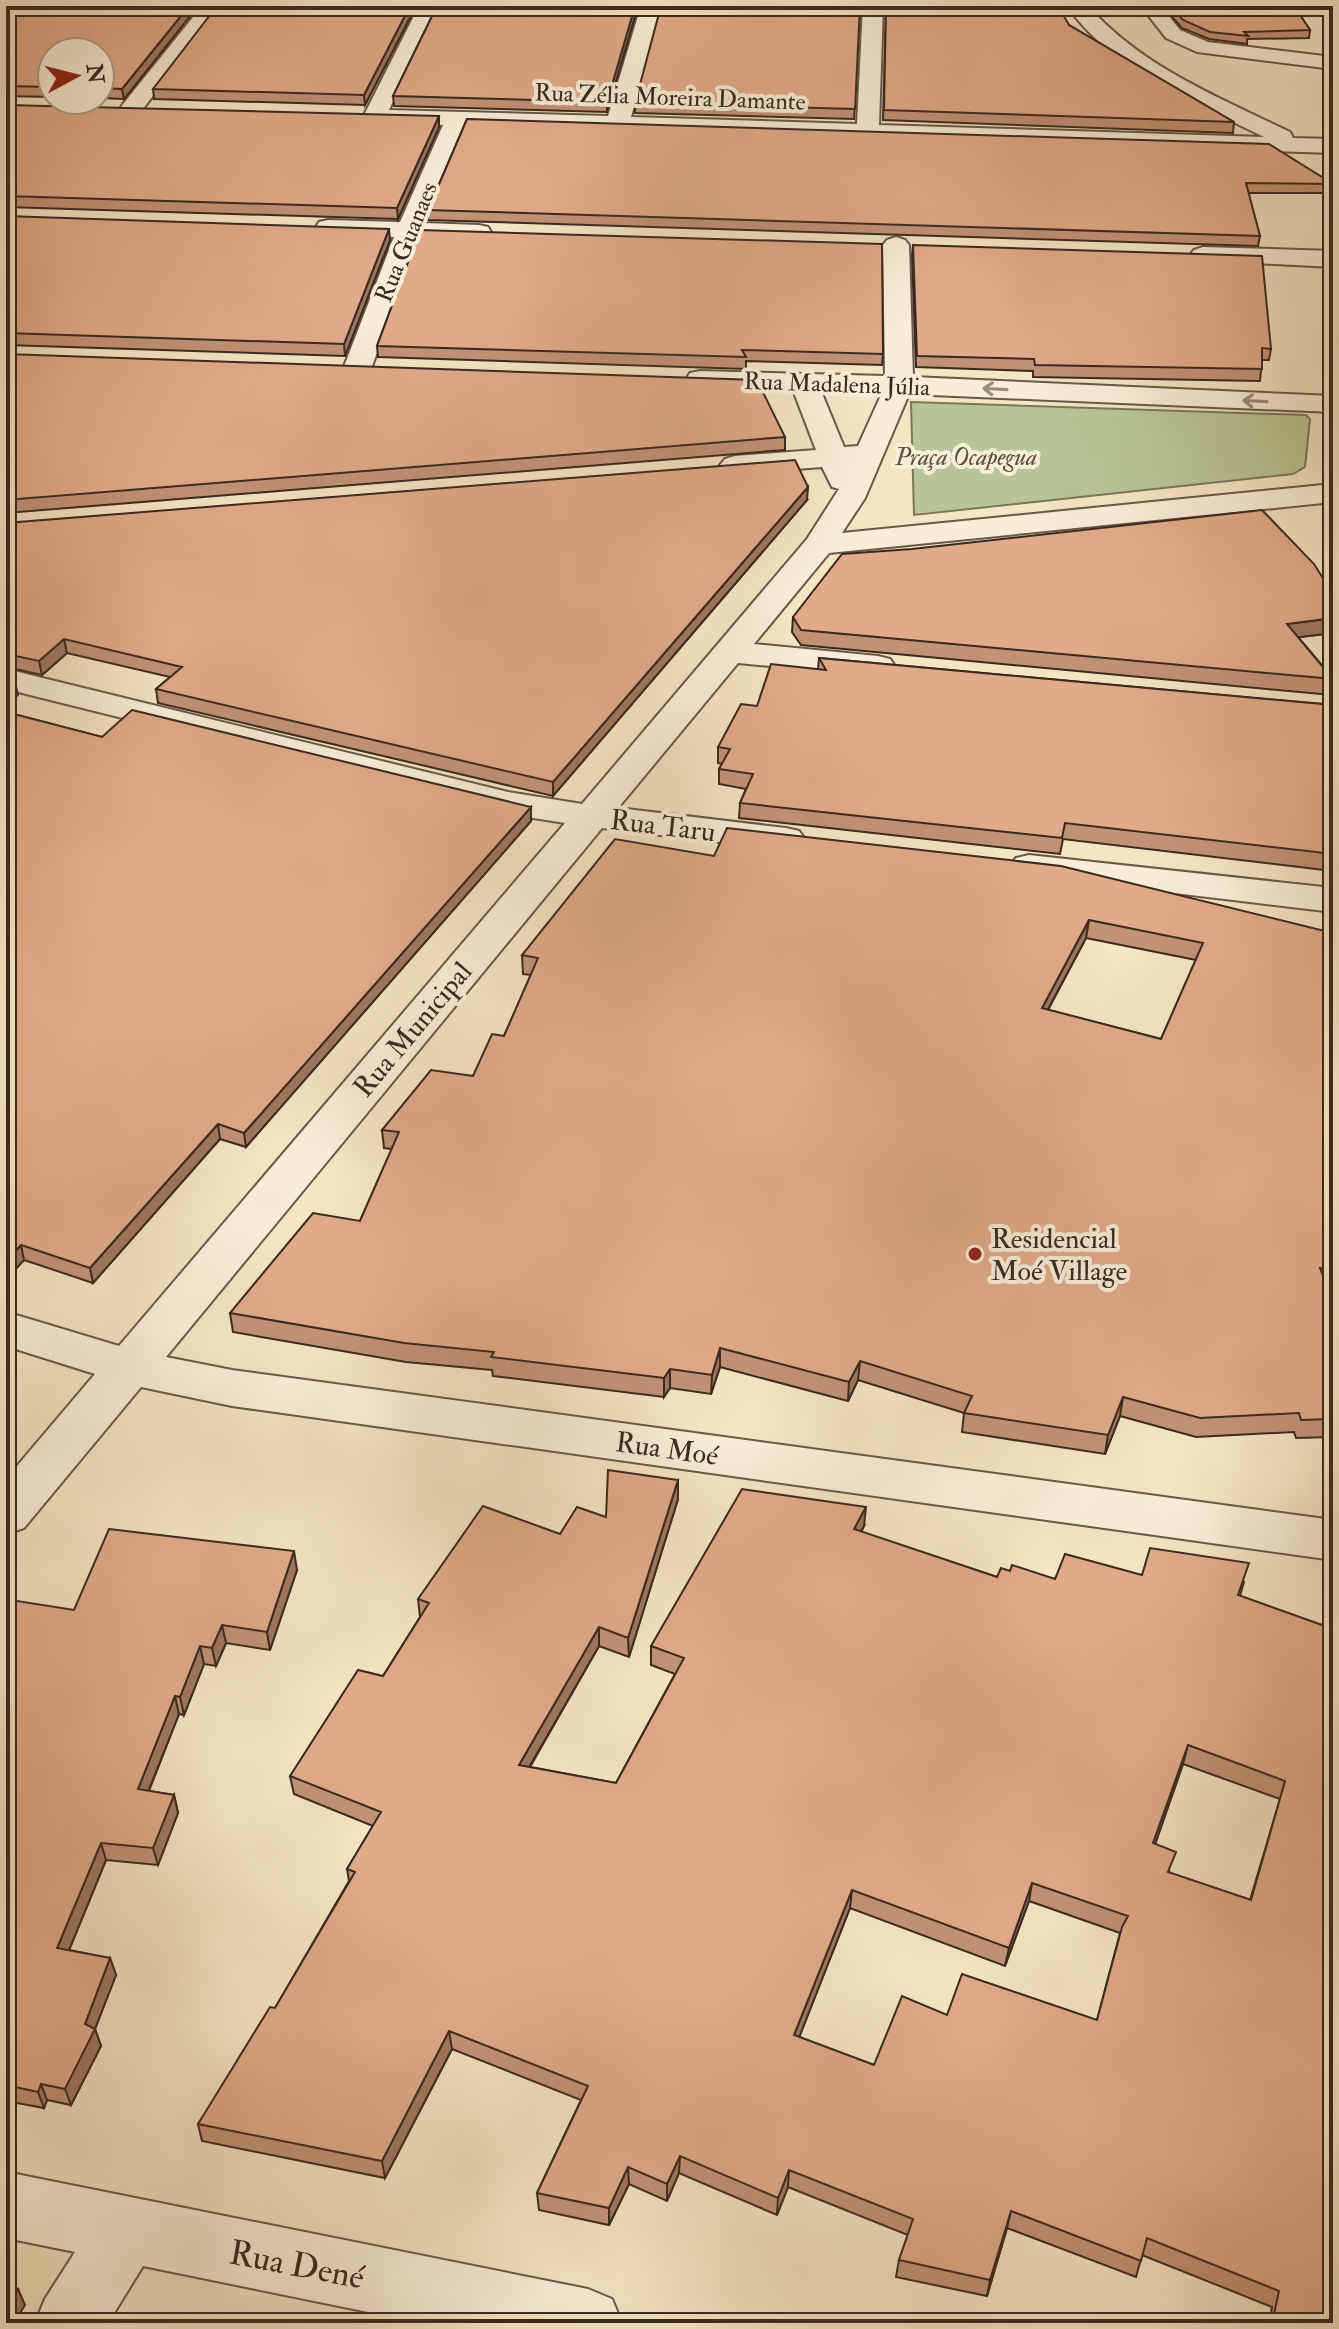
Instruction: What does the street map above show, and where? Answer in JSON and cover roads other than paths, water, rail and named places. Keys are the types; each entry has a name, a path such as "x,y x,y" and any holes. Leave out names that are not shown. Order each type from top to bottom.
{"street":[{"path":"161,110 123,109 212,6"},
{"name":"Rua Zélia Moreira Damante","path":"429,6 367,115 1333,146"},
{"path":"618,122 651,6"},
{"path":"868,129 873,6"},
{"path":"1077,6 1094,28 1135,60 1293,143"},
{"path":"1151,6 1173,34 1204,48 1333,63"},
{"name":"Rua Guanaes","path":"357,369 409,230 458,117"},
{"path":"301,226 504,233"},
{"path":"864,244 927,246"},
{"path":"819,545 850,498 899,385 896,245"},
{"path":"1177,254 1333,259"},
{"path":"325,367 388,370"},
{"name":"Rua Madalena Júlia","path":"681,379 1333,404"},
{"path":"804,383 850,498"},
{"path":"707,468 869,454"},
{"path":"819,545 1333,493"},
{"name":"Rua Municipal","path":"6,1514 819,545"},
{"path":"729,652 907,668"},
{"name":"Rua Taru","path":"6,679 508,803 590,816 812,842"},
{"path":"1002,863 1333,900"},
{"name":"Rua Moé","path":"6,1329 130,1367 232,1388 1333,1540"},
{"name":"Rua Dené","path":"6,2205 588,2323"},
{"path":"69,2323 127,2230"}],"place":[{"name":"Residencial Moé Village","path":"975,1254"}],"park label":[{"name":"Praça Ocapegua","path":"966,457"}]}
